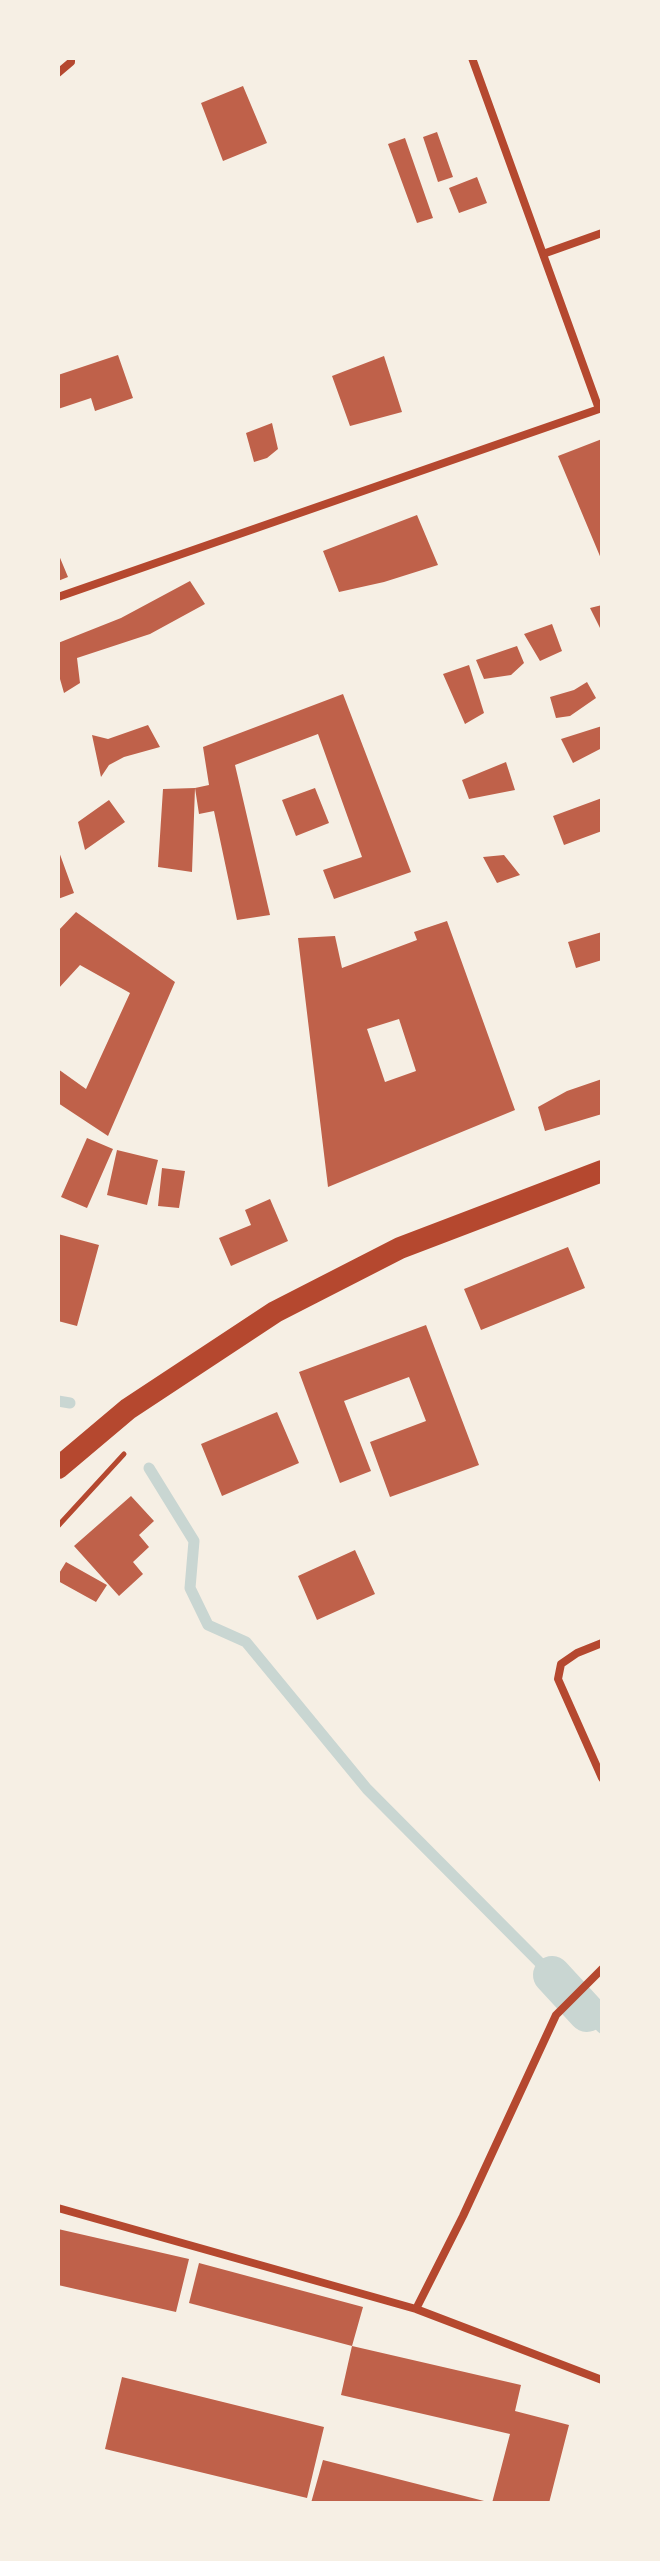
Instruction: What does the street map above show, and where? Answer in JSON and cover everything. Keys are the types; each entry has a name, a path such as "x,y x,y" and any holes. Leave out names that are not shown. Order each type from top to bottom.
{"highway":[{"path":"60,1466 128,1409 275,1312 400,1248 602,1171"}],"street":[{"path":"58,73 71,62 71,58"},
{"path":"58,597 601,409 472,58"},
{"path":"543,254 602,233"},
{"path":"602,1643 577,1653 561,1664 558,1679 602,1778"},
{"path":"416,2309 463,2216 556,2015 602,1969"},
{"path":"58,2208 416,2309 602,2380"}],"building":[{"path":"243,86 267,143 223,161 201,103"},
{"path":"437,132 453,177 438,182 423,137"},
{"path":"405,138 433,218 417,223 388,144"},
{"path":"477,177 487,203 459,213 449,188"},
{"path":"118,355 133,398 95,411 91,398 58,409 58,375"},
{"path":"384,356 402,412 350,426 332,376"},
{"path":"272,423 278,449 267,458 254,462 246,433"},
{"path":"602,439 602,561 558,456"},
{"path":"417,515 438,565 339,592 323,551"},
{"path":"58,553 68,577 58,581"},
{"path":"190,581 205,604 150,634 77,658 80,683 64,693 58,672 58,643 121,618"},
{"path":"602,605 602,632 590,608"},
{"path":"552,624 562,651 540,661 524,634"},
{"path":"517,646 524,663 511,675 484,679 476,660"},
{"path":"469,665 484,713 465,724 443,674"},
{"path":"587,682 596,698 570,716 556,718 550,697 574,690"},
{"path":"343,694 411,872 334,899 323,870 362,857 318,734 235,765 270,915 237,920 214,811 199,814 195,788 209,785 203,747"},
{"path":"148,725 160,747 124,757 109,765 101,777 92,735 108,739"},
{"path":"602,726 602,748 573,763 561,739"},
{"path":"506,762 515,790 469,799 462,780"},
{"path":"195,788 192,872 158,867 163,789"},
{"path":"315,788 329,823 296,836 282,800"},
{"path":"602,798 602,831 564,845 553,816"},
{"path":"109,800 125,822 85,850 78,822"},
{"path":"58,849 74,893 58,899"},
{"path":"504,855 520,875 497,883 483,857"},
{"path":"76,912 175,982 108,1136 58,1103 58,1069 86,1089 130,993 80,965 58,989 58,931"},
{"path":"447,921 515,1110 328,1187 298,938 335,936 342,968 417,940 414,932","holes":["399,1019 416,1071 385,1082 367,1029"]},
{"path":"602,932 602,960 576,968 568,942"},
{"path":"602,1079 602,1114 545,1131 538,1107 567,1091"},
{"path":"87,1138 113,1149 87,1208 61,1197"},
{"path":"117,1150 158,1160 147,1205 107,1195"},
{"path":"162,1168 185,1171 179,1208 158,1206"},
{"path":"270,1199 288,1241 231,1266 219,1238 251,1225 245,1210"},
{"path":"58,1234 99,1245 77,1326 58,1321"},
{"path":"568,1247 585,1288 481,1330 464,1289"},
{"path":"426,1325 479,1465 390,1497 370,1442 426,1421 409,1377 344,1401 371,1471 340,1483 299,1372"},
{"path":"277,1412 299,1463 222,1496 201,1444"},
{"path":"131,1496 154,1521 139,1535 149,1547 133,1562 143,1574 119,1596 74,1546"},
{"path":"355,1550 375,1594 317,1620 298,1576"},
{"path":"66,1562 107,1585 96,1602 58,1581"},
{"path":"58,2229 189,2259 176,2312 58,2285"},
{"path":"199,2263 363,2307 352,2346 189,2303"},
{"path":"352,2346 521,2385 515,2411 569,2425 549,2503 492,2503 510,2434 341,2395"},
{"path":"122,2377 324,2427 307,2498 105,2449"},
{"path":"323,2460 488,2502 488,2503 311,2503"}],"waterway":[{"path":"58,1401 70,1403"},
{"path":"149,1468 194,1541 190,1588 208,1625 246,1642 367,1789 552,1975"},
{"path":"552,1975 587,2013"},
{"path":"587,2013 602,2028"}]}
